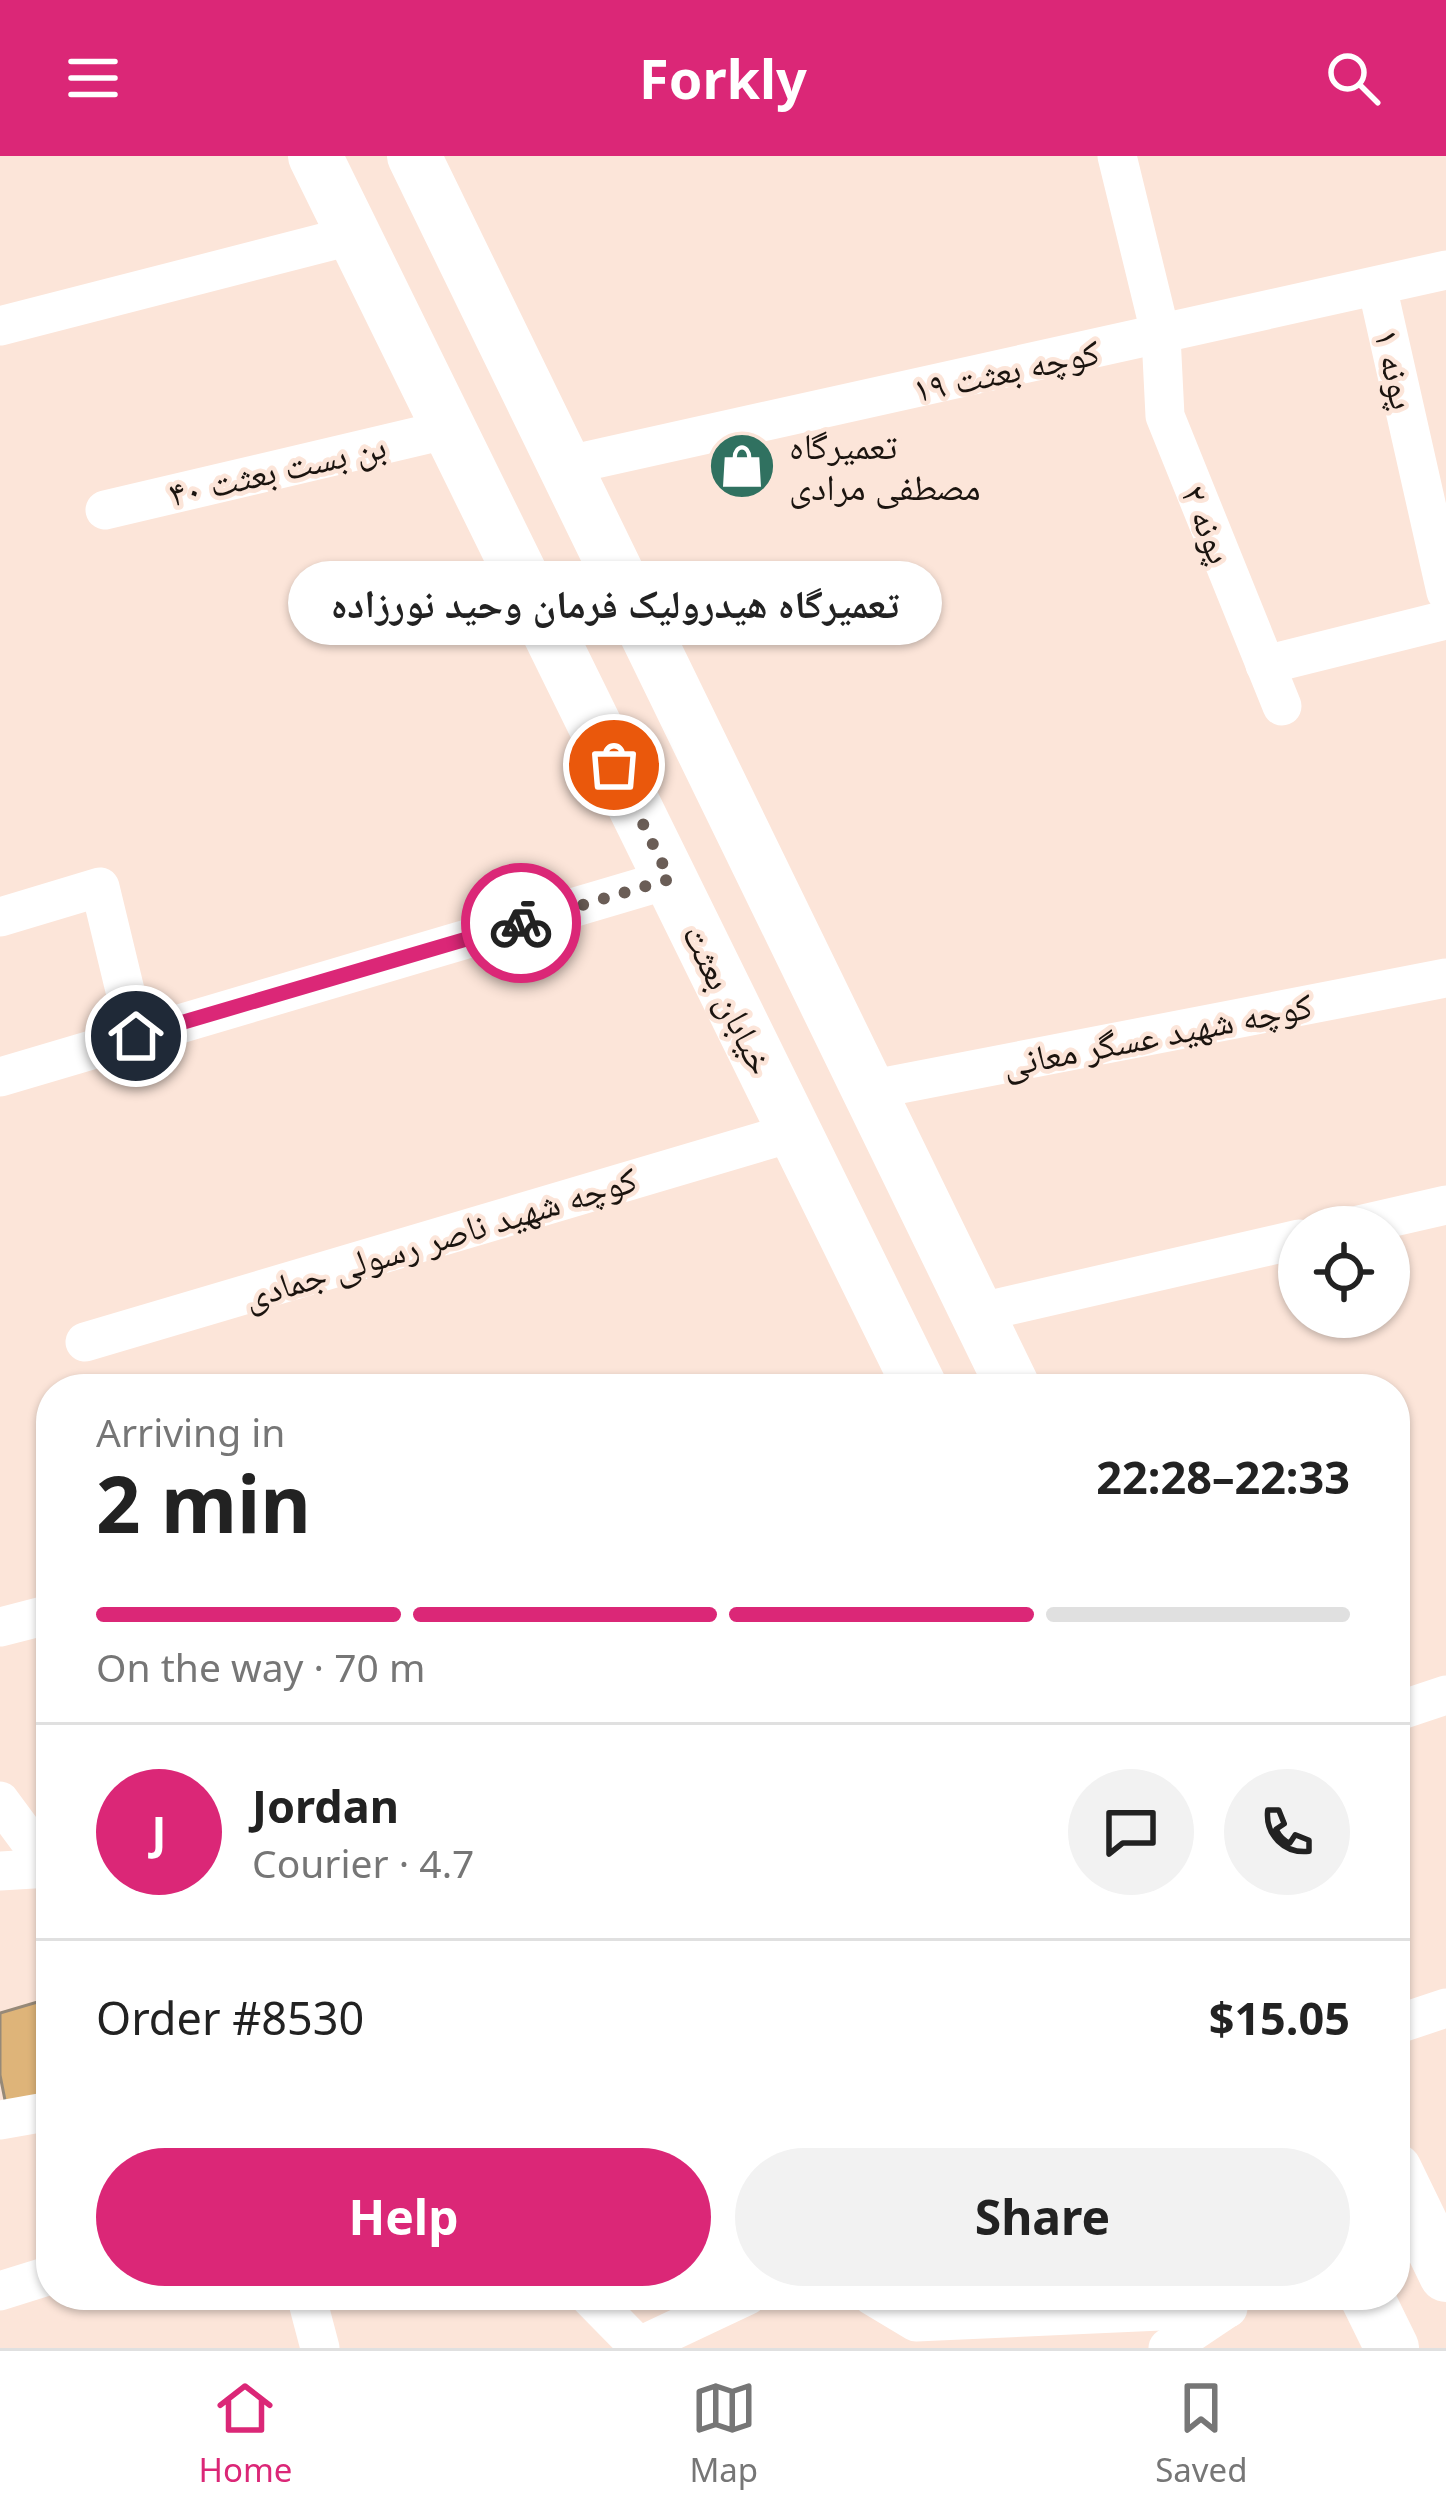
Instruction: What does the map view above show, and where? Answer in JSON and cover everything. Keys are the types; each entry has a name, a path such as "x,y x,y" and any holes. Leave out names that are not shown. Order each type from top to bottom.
{"main road":[{"name":"خیابان بعثت","path":"315,156 914,1374"},
{"path":"413,156 1007,1374"},
{"path":"614,765 696,735"},
{"path":"1416,2187 1446,2275"},
{"path":"1373,2310 1392,2348"}],"street":[{"path":"1117,156 1161,336"},
{"path":"0,326 354,236"},
{"name":"کوچه بعثت ۱۹","path":"565,466 1446,270"},
{"name":"پونه ۱","path":"1377,286 1446,592"},
{"name":"پونه ۲","path":"1161,336 1165,416 1282,706"},
{"name":"بن بست بعثت ۴۰","path":"105,509 449,429"},
{"path":"1265,665 1446,620"},
{"path":"0,1077 670,879"},
{"path":"0,917 100,886 136,1036"},
{"name":"کوچه شهید عسگر معانی","path":"869,1090 1446,978"},
{"name":"کوچه شهید ناصر رسولی جمادی","path":"85,1342 794,1132"},
{"path":"1410,1213 1446,1205"},
{"path":"977,1313 1278,1244"},
{"path":"0,1627 36,1618"},
{"path":"1410,1707 1446,1695"},
{"path":"0,1801 36,1850"},
{"path":"0,1870 36,1869"},
{"path":"1410,2020 1446,2008"},
{"path":"0,2120 36,2114"},
{"path":"0,2290 36,2279"},
{"path":"310,2310 320,2348"},
{"path":"603,2310 638,2348 717,2310"},
{"path":"896,2310 916,2322 1099,2310"},
{"path":"1168,2348 1223,2310"}],"building":[{"path":"36,2002 36,2099 6,2105 0,2075 0,2013"}],"way so far":[{"path":"521,923 670,879 614,765"}],"place":[{"name":"تعمیرگاه مصطفی مرادی","path":"742,466"},
{"name":"تعمیرگاه هیدرولیک فرمان وحید نورزاده","path":"614,765"}],"route":[{"path":"136,1036 521,923"}]}
